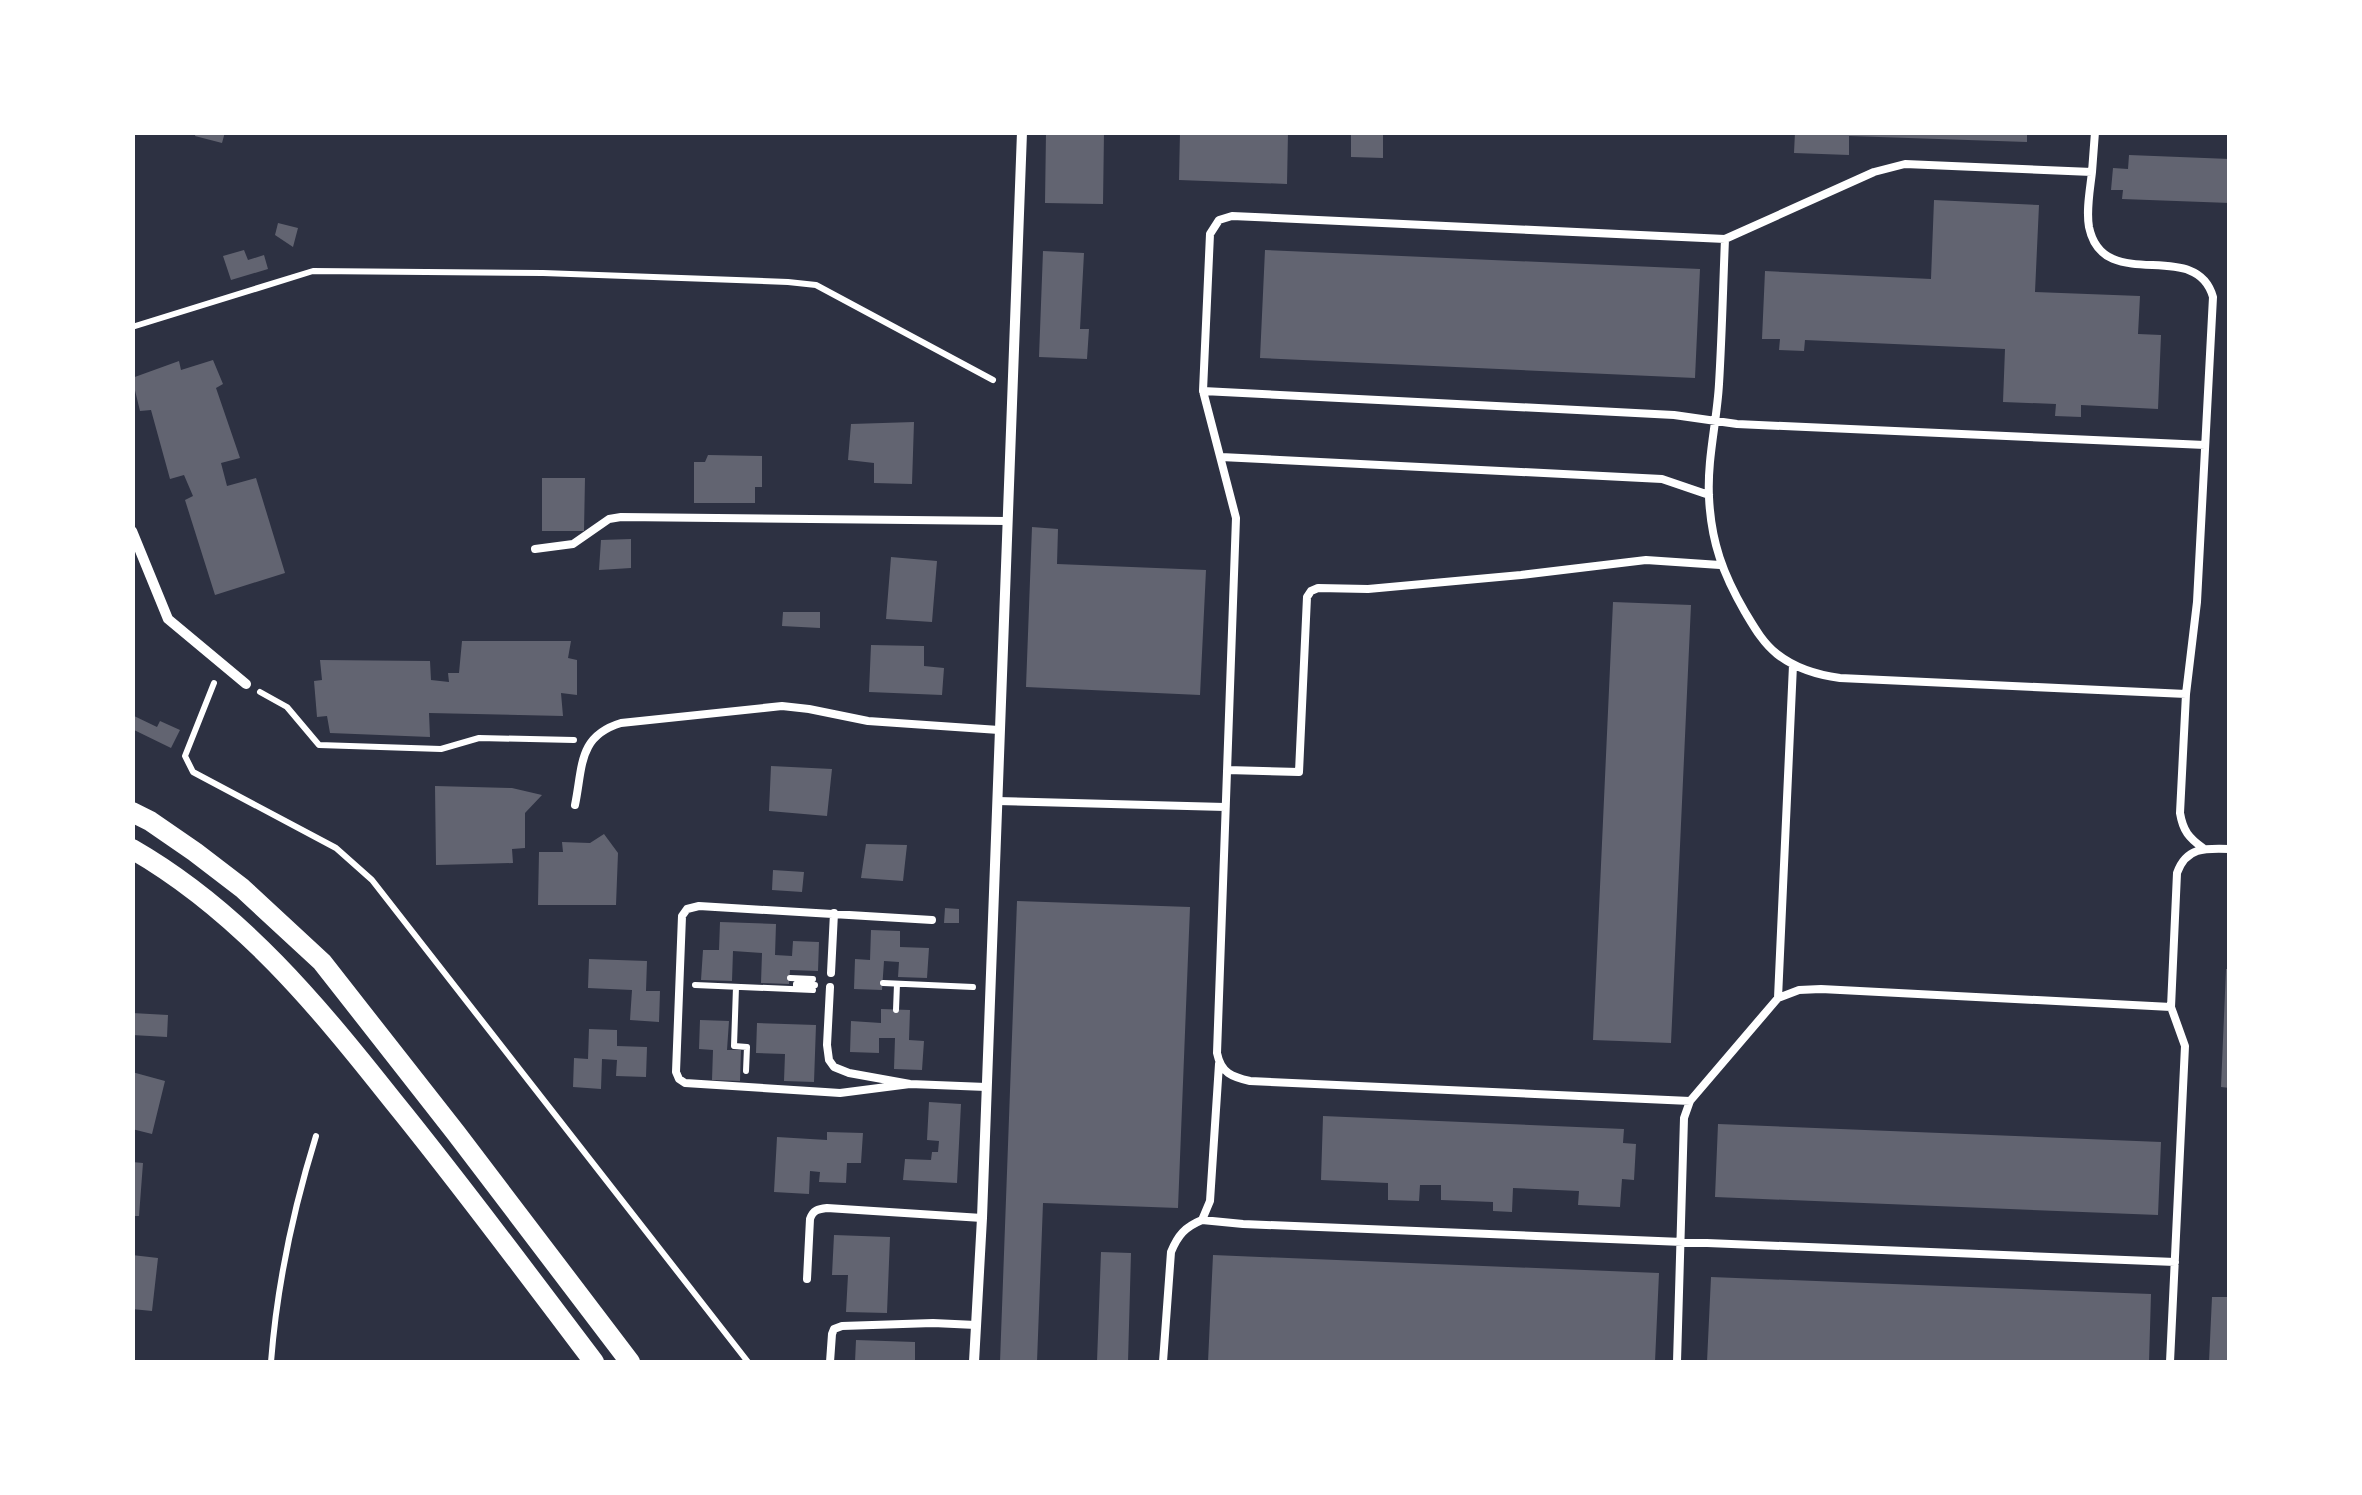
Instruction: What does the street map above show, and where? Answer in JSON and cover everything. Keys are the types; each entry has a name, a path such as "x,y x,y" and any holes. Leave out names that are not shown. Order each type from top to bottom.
{"main road":[{"path":"132,812 242,888 322,962 630,1362"},
{"path":"132,849 213,904 312,1001 435,1153 594,1362"}],"street":[{"path":"974,1362 1022,132"},
{"path":"132,531 168,620 246,684"}],"lane":[{"path":"2095,132 2088,223 2093,240 2114,260 2190,270 2205,278 2213,296 2180,813 2182,827 2190,839 2204,848"},
{"path":"1202,1220 1210,1201 1219,1064 1236,518 1203,391 1210,234 1219,220 1232,216 1725,239 1874,172 1905,164 2092,172"},
{"path":"1725,239 1719,388 1708,495 1713,534 1728,583 1761,637 1775,652 1820,676 2186,694"},
{"path":"1203,391 1674,414 1715,422 2205,445"},
{"path":"1221,458 1662,479 1708,495"},
{"path":"535,548 573,544 610,519 622,516 1007,521"},
{"path":"1227,770 1299,772 1307,598 1314,590 1368,589 1646,560 1720,564"},
{"path":"1778,998 1793,665"},
{"path":"575,804 591,740 606,728 621,724 782,706 868,721 1000,730"},
{"path":"996,801 1225,808"},
{"path":"2170,1362 2186,1046 2171,1006 2177,873 2192,852 2204,848 2230,849"},
{"path":"910,1084 840,1093 685,1083 679,1079 676,1072 682,916 688,908 699,906 932,920"},
{"path":"830,973 834,913"},
{"path":"830,988 827,1045 834,1067 849,1074 910,1084 986,1087"},
{"path":"1677,1362 1684,1118 1690,1101 1778,998 1799,990 1821,989 2171,1006"},
{"path":"1219,1064 1226,1074 1250,1081 1690,1101"},
{"path":"807,1280 810,1219 817,1209 982,1218"},
{"path":"1163,1362 1170,1252 1186,1227 1202,1220 2175,1262"},
{"path":"830,1362 832,1334 842,1326 933,1322 976,1325"}],"path":[{"path":"132,327 313,271 544,273 788,282 816,285 993,380 1012,386"},
{"path":"222,664 185,756 193,772 336,848 372,880 748,1362"},
{"path":"246,684 287,708 319,744 441,749 479,738 591,740"},
{"path":"883,983 990,988"},
{"path":"896,984 896,1010"},
{"path":"705,985 816,987"},
{"path":"736,987 734,1048 747,1047 746,1076"},
{"path":"271,1362 277,1294 316,1136"}],"building":[{"path":"196,132 225,132 222,143 195,136"},
{"path":"1046,132 1104,132 1103,204 1045,203"},
{"path":"1180,132 1288,132 1287,184 1179,180"},
{"path":"1351,132 1383,132 1383,158 1351,157"},
{"path":"1795,132 2027,132 2027,142 1849,136 1849,155 1794,153"},
{"path":"2129,155 2230,159 2230,203 2122,199 2123,190 2111,190 2113,168 2128,169"},
{"path":"1934,200 2039,205 2035,292 2140,296 2138,334 2161,335 2158,409 2081,405 2081,417 2055,416 2056,404 2003,402 2005,349 1805,340 1804,351 1779,350 1780,339 1762,339 1765,271 1931,279"},
{"path":"278,223 298,228 293,247 275,235"},
{"path":"244,250 248,260 264,255 268,269 231,280 223,256"},
{"path":"1265,250 1700,269 1695,378 1260,358"},
{"path":"1043,251 1084,253 1080,329 1089,329 1087,359 1039,357"},
{"path":"213,360 223,384 216,388 240,458 221,463 227,486 256,478 285,573 215,595 185,500 193,496 184,475 170,479 151,410 140,411 132,378 179,361 181,370"},
{"path":"914,422 912,484 874,483 874,463 848,460 851,424"},
{"path":"708,455 762,456 762,487 755,487 755,503 694,503 694,462 705,462"},
{"path":"542,478 585,478 584,531 542,531"},
{"path":"1032,527 1058,529 1057,564 1206,570 1200,695 1026,687"},
{"path":"631,539 631,568 599,570 601,540"},
{"path":"891,557 937,561 932,622 886,619"},
{"path":"1613,602 1691,605 1671,1043 1593,1040"},
{"path":"783,612 820,612 820,628 782,626"},
{"path":"462,641 571,641 568,658 577,660 577,695 561,693 563,716 429,713 430,737 330,733 327,716 317,717 314,681 322,680 320,660 430,661 431,680 449,682 448,673 459,673"},
{"path":"871,645 924,646 924,666 944,668 942,695 869,692"},
{"path":"132,715 157,727 160,721 180,730 171,748 132,729"},
{"path":"771,766 832,769 827,816 769,811"},
{"path":"435,786 512,788 542,795 525,813 525,848 512,849 513,863 436,865"},
{"path":"604,834 618,853 616,905 538,905 539,852 563,852 562,842 590,843"},
{"path":"866,844 907,845 903,881 861,878"},
{"path":"773,870 804,872 802,892 772,890"},
{"path":"1017,901 1190,907 1178,1208 1043,1203 1037,1362 1000,1362"},
{"path":"945,908 959,909 959,923 944,923"},
{"path":"720,922 776,924 775,955 792,956 793,941 819,942 818,971 790,970 789,984 761,983 762,953 733,951 732,981 701,980 703,950 719,950"},
{"path":"871,930 900,931 900,947 929,948 927,978 898,977 899,962 884,961 882,990 854,989 855,959 870,960"},
{"path":"589,959 647,961 646,991 660,991 659,1022 630,1020 632,990 588,988"},
{"path":"2226,969 2230,969 2230,1088 2221,1087"},
{"path":"881,1009 910,1010 909,1040 924,1041 922,1070 894,1069 895,1038 879,1038 879,1053 850,1052 851,1021 881,1023"},
{"path":"132,1013 168,1015 167,1037 132,1035"},
{"path":"700,1020 729,1021 727,1050 741,1050 740,1081 712,1080 713,1050 699,1049"},
{"path":"757,1023 816,1025 814,1082 784,1081 785,1054 756,1053"},
{"path":"589,1029 617,1030 617,1046 647,1047 646,1077 616,1076 617,1060 602,1059 601,1089 573,1087 574,1058 588,1059"},
{"path":"132,1072 165,1081 152,1134 132,1129"},
{"path":"929,1102 961,1104 957,1183 903,1180 905,1159 931,1160 932,1152 938,1152 939,1141 927,1140"},
{"path":"1323,1116 1624,1129 1623,1143 1636,1144 1634,1180 1622,1179 1620,1207 1578,1205 1579,1191 1513,1188 1512,1212 1493,1211 1493,1202 1441,1200 1441,1185 1420,1185 1419,1201 1388,1200 1388,1183 1321,1180"},
{"path":"1718,1124 2161,1142 2158,1215 1715,1197"},
{"path":"827,1132 863,1133 861,1163 847,1163 846,1183 819,1182 820,1172 810,1171 809,1194 774,1192 777,1137 827,1140"},
{"path":"132,1162 143,1163 139,1216 132,1216"},
{"path":"834,1235 890,1237 887,1313 846,1312 848,1275 832,1275"},
{"path":"1101,1252 1131,1253 1128,1362 1097,1362"},
{"path":"132,1255 158,1258 152,1311 132,1309"},
{"path":"1213,1255 1659,1273 1655,1362 1208,1362"},
{"path":"1711,1277 2151,1294 2149,1362 1707,1362"},
{"path":"2212,1297 2230,1297 2230,1362 2209,1362"},
{"path":"856,1340 915,1342 915,1362 855,1362"}]}
